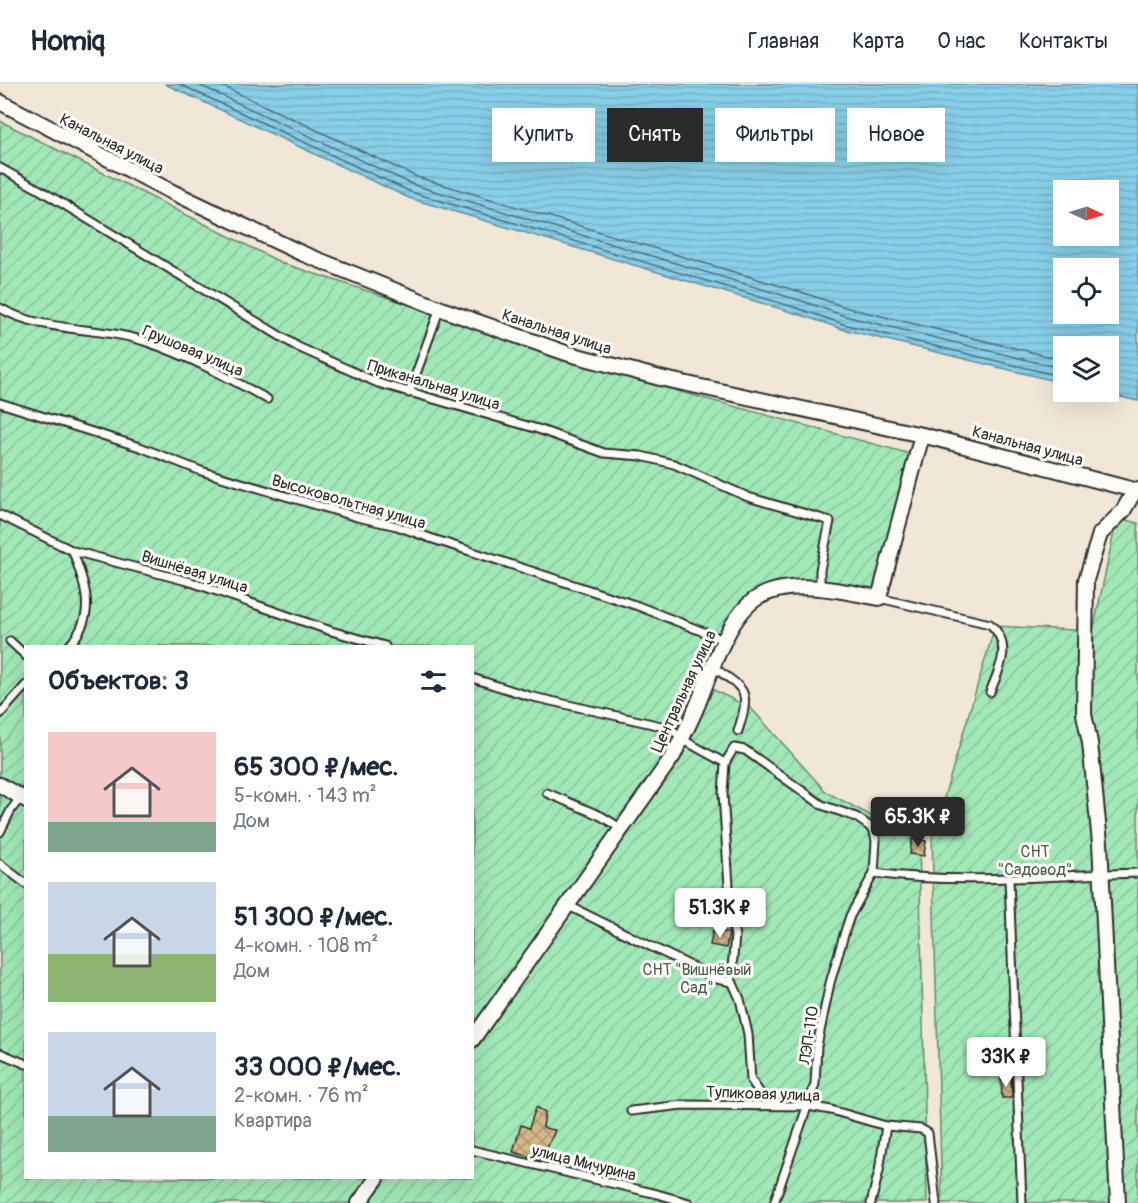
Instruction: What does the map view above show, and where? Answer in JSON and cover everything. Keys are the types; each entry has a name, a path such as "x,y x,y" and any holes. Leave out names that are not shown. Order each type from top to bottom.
{"street":[{"name":"Канальная улица","path":"0,102 168,190 301,253 440,308 566,353 611,366 922,435 1136,490"},
{"path":"879,598 922,435"},
{"path":"1118,1203 1098,818 1090,743 1084,714 1086,574 1100,534 1123,511 1136,490"},
{"name":"Центральная улица","path":"474,1037 654,785 682,738 724,640 744,611 758,597 788,589 820,588 879,598"},
{"path":"0,785 23,798"},
{"path":"359,1203 376,1179"}],"lane":[{"name":"Приканальная улица","path":"0,168 298,347 378,383 538,429 604,453 641,456 674,464 748,497 830,521 820,570 820,588"},
{"name":"Грушовая улица","path":"0,308 21,318 147,342 225,376 267,399"},
{"path":"409,393 440,308"},
{"name":"Высоковольтная улица","path":"0,403 140,447 201,471 357,517 397,526 638,606 724,640"},
{"name":"Вишнёвая улица","path":"0,515 73,551 191,582 366,644"},
{"path":"70,645 81,630 88,608 86,591 73,551"},
{"path":"879,598 990,624 998,631 1002,639 1003,652 1002,664 990,692"},
{"path":"10,641 24,654"},
{"path":"713,667 744,691 746,703 738,731"},
{"path":"474,679 529,696 675,730 682,738 725,763"},
{"path":"0,714 24,687"},
{"path":"781,1106 760,1093 751,1080 748,1034 740,999 732,982 735,936 730,917 723,801 725,763 731,750 736,748 746,750 822,805 856,817 868,826 874,832 876,841 874,873 932,879 1009,879 1138,873"},
{"path":"547,793 601,816 622,829"},
{"path":"0,832 11,810 23,798"},
{"path":"0,864 24,882"},
{"name":"ЛЭП-110","path":"774,1203 815,1084 817,1046 830,983 850,916 874,873"},
{"path":"1009,879 1022,1203"},
{"path":"567,905 717,979 732,982"},
{"path":"0,1053 24,1063"},
{"name":"Тупиковая улица","path":"631,1111 682,1105 808,1106 831,1110 886,1126 921,1129 928,1133 936,1203"},
{"path":"871,1203 886,1126"},
{"name":"улица Мичурина","path":"474,1150 689,1203"}],"green space":[{"name":"СНТ \"Вишнёвый Сад\"","path":"0,121 282,263 651,384 911,454 884,570 868,599 797,589 754,596 717,639 698,682 752,709 826,792 919,841 927,1203 0,1203"},
{"name":"СНТ \"Садовод\"","path":"1117,518 1138,523 1138,1203 942,1203 932,838 995,626 1093,631"}],"water":[{"path":"165,84 1138,84 1138,401 1119,397 1119,336 1053,336 1053,381 842,329 409,198"}],"building":[{"path":"912,839 926,841 924,856 910,854"},
{"path":"713,930 729,933 726,948 710,945"},
{"path":"1001,1077 1011,1077 1012,1098 1002,1098"},
{"path":"536,1107 545,1112 543,1128 555,1130 542,1160 513,1152 521,1125 529,1128"}]}
